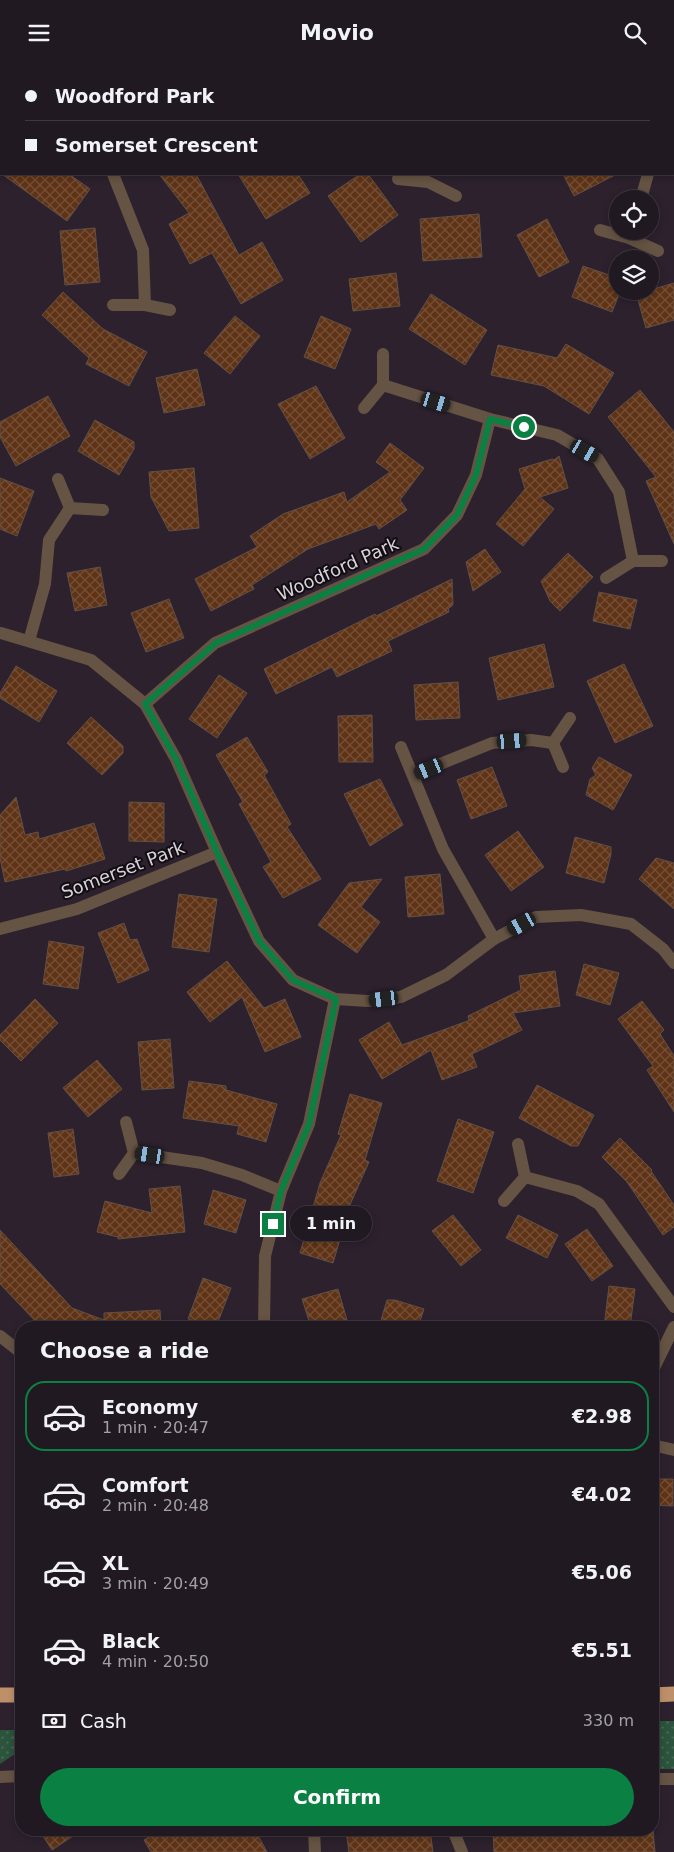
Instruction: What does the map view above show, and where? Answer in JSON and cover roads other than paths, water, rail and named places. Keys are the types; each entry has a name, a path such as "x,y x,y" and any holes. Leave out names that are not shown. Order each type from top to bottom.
{"highway":[{"path":"0,1695 15,1695"},
{"path":"659,1695 674,1695"}],"street":[{"path":"112,175 143,250 146,305"},
{"path":"644,190 648,175"},
{"path":"398,179 429,178 456,196"},
{"path":"600,230 609,232"},
{"path":"639,240 656,250"},
{"path":"113,305 146,305 170,309"},
{"path":"364,408 383,385 383,353"},
{"path":"383,385 490,419 557,435 598,459 619,492 633,561"},
{"name":"Woodford Park","path":"145,704 216,643 424,549 457,515 476,475 490,419"},
{"path":"58,479 70,508"},
{"path":"29,641 45,584 49,541 70,508"},
{"path":"70,508 103,510"},
{"path":"606,578 633,561 662,561"},
{"path":"1,633 91,660 145,704 176,759 259,941 293,980 336,999 368,1001 401,997 446,975 494,939 536,917 581,915 630,924 663,949 674,963"},
{"path":"553,743 570,718"},
{"path":"413,775 492,743 531,740 553,743"},
{"path":"553,743 563,767"},
{"path":"401,747 443,849 494,939"},
{"name":"Somerset Park","path":"0,929 77,909 217,852"},
{"path":"264,1321 265,1256 281,1191 309,1124 336,999"},
{"path":"126,1122 134,1153"},
{"path":"518,1144 525,1177"},
{"path":"134,1153 202,1163 242,1175 281,1191"},
{"path":"119,1174 134,1153"},
{"path":"504,1201 525,1177"},
{"path":"525,1177 577,1191 599,1204 674,1307"},
{"path":"659,1358 674,1327"},
{"path":"0,1336 15,1347"},
{"path":"659,1447 674,1450"},
{"path":"0,1777 15,1776"},
{"path":"659,1779 674,1779"},
{"path":"314,1836 315,1852"},
{"path":"455,1836 462,1852"}]}
